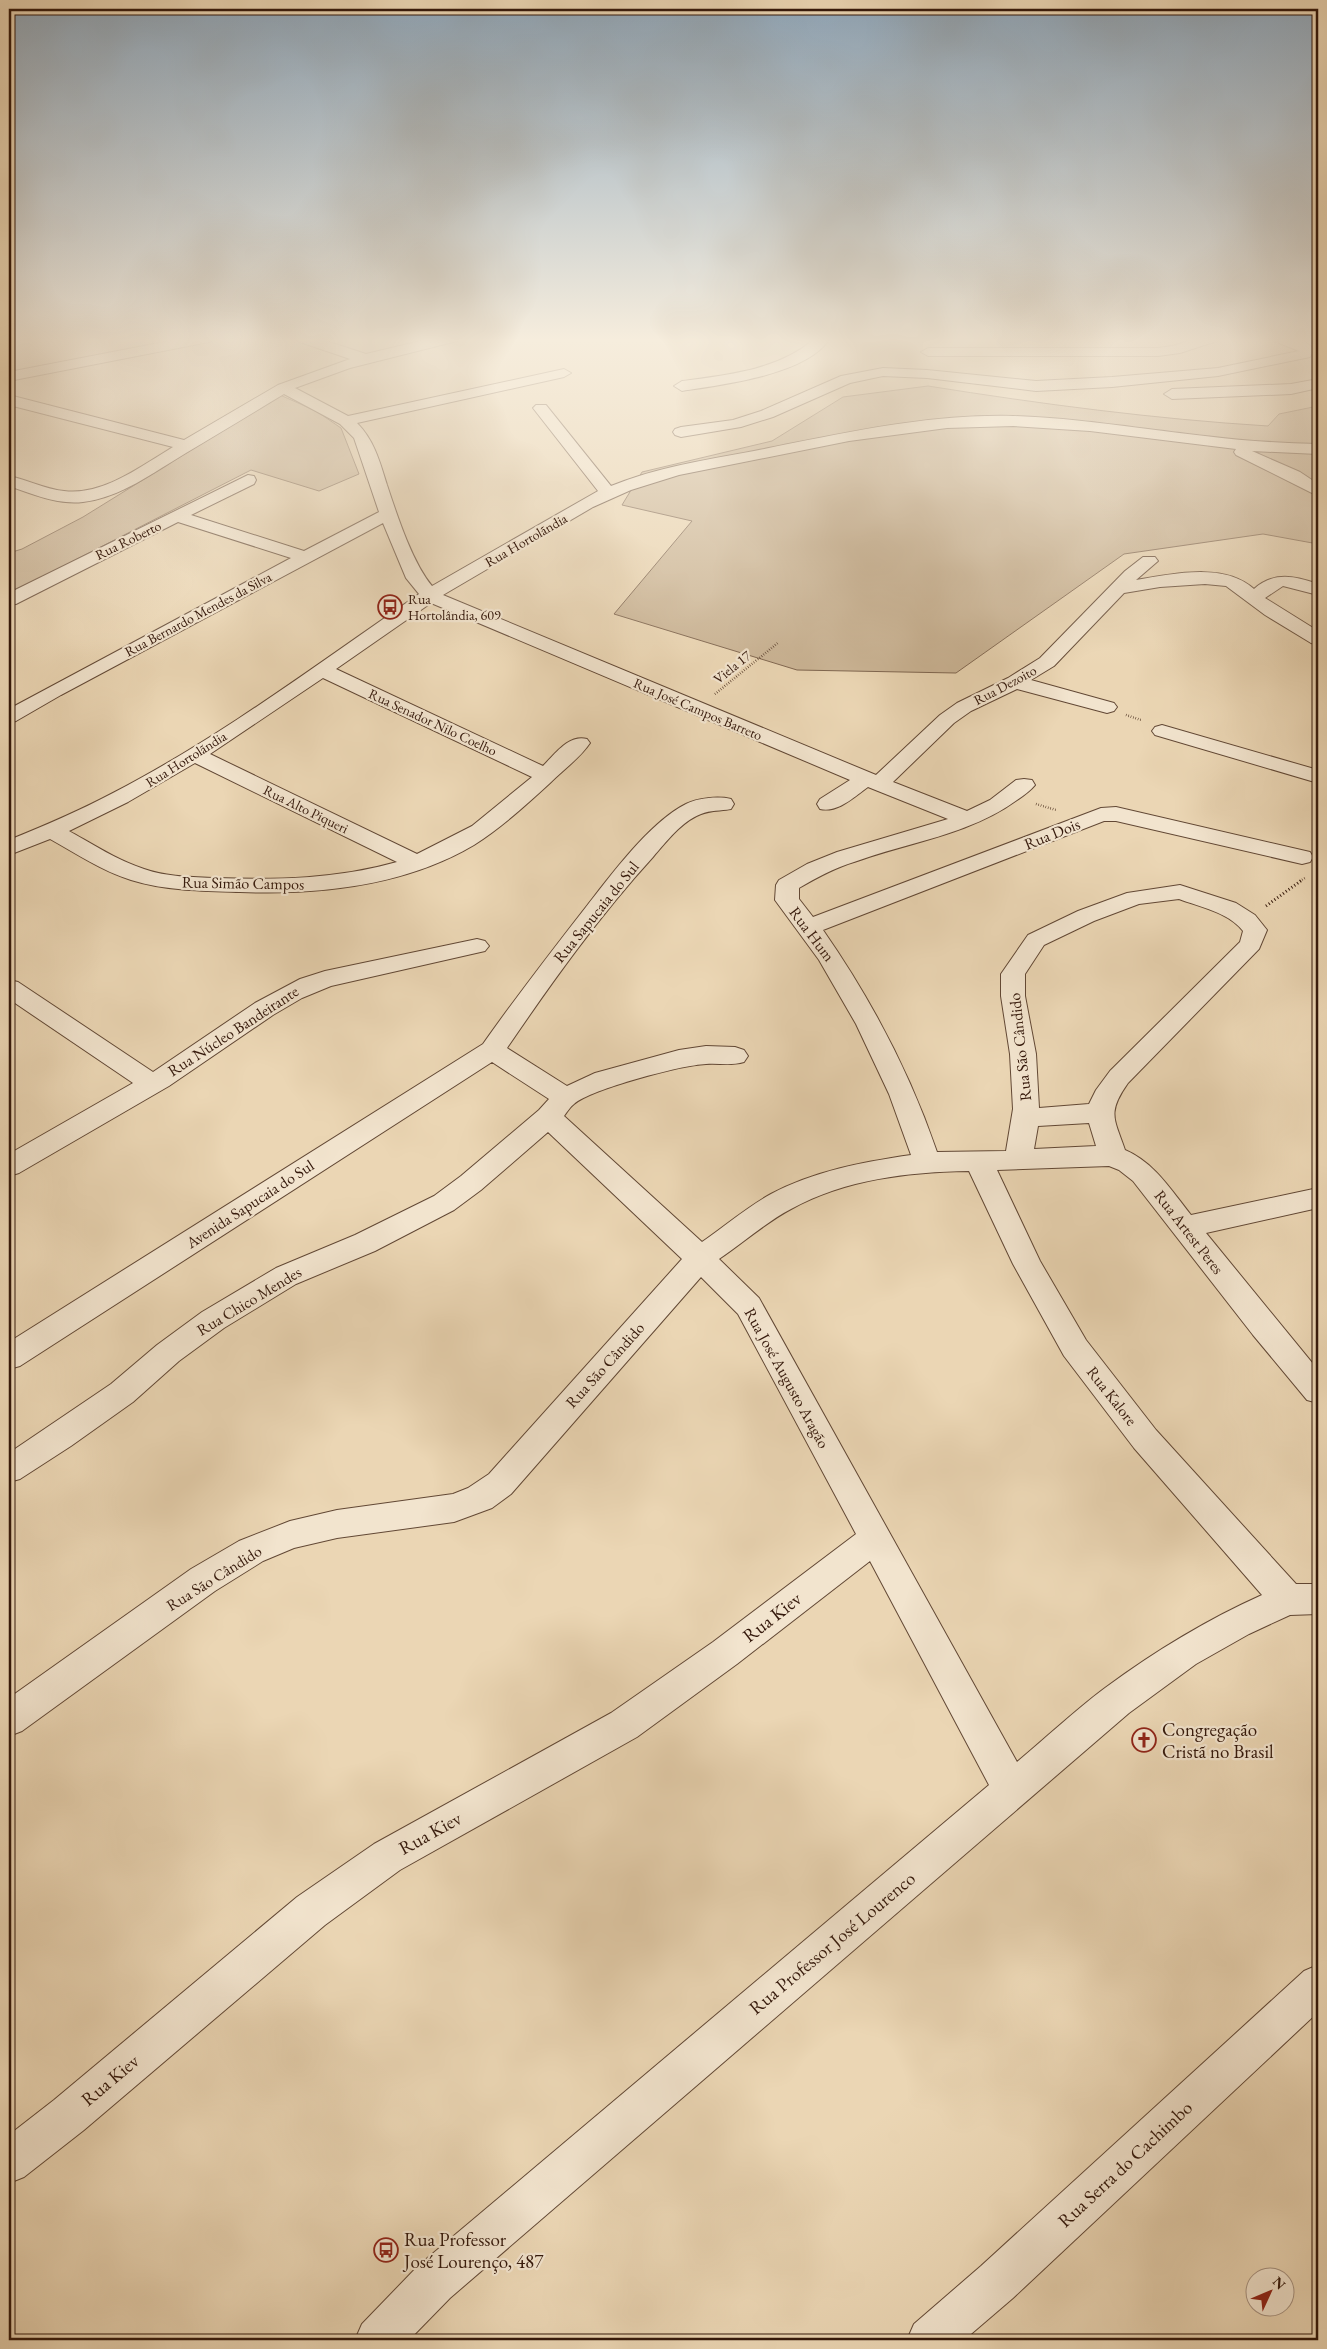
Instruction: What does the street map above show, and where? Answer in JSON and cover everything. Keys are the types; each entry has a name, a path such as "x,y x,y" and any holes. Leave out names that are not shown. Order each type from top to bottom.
{"street":[{"path":"9,482 69,496 83,497 133,478 184,448"},
{"path":"366,448 388,514 415,578 430,596"},
{"path":"572,448 608,493"},
{"name":"Rua Hortolãndia","path":"9,848 54,832 132,792 195,755 430,596 608,493 654,478 794,448"},
{"path":"1233,448 1294,476 1318,491"},
{"name":"Rua Hortolãndia","path":"1292,448 1318,449"},
{"name":"Rua Roberto","path":"9,600 248,480"},
{"path":"9,496 26,487"},
{"name":"Rua Bernardo Mendes da Silva","path":"9,718 54,691 388,514"},
{"path":"177,516 304,558"},
{"name":"Rua Dezoito","path":"828,804 872,782 947,719 987,694 1015,682 1047,662 1131,575 1149,562"},
{"path":"1119,588 1168,581 1217,579 1239,586 1254,599 1318,639"},
{"path":"1254,599 1269,583 1275,580 1294,582 1318,590"},
{"name":"Rua José Campos Barreto","path":"430,596 872,782 968,819"},
{"name":"Rua Senador Nilo Coelho","path":"321,670 545,774"},
{"path":"1015,682 1107,707"},
{"path":"9,696 54,691"},
{"path":"1162,731 1318,777"},
{"name":"Rua Simão Campos","path":"54,832 111,863 148,878 183,883 274,887 341,882 378,875 417,863 464,841 495,820 580,743"},
{"name":"Rua Alto Piqueri","path":"195,755 417,863"},
{"name":"Rua Hum","path":"927,1162 918,1131 884,1057 830,956 810,927 787,900 787,885 805,873 861,850 920,836 968,819 1018,790"},
{"name":"Rua Sapucaia do Sul","path":"492,1050 532,993 621,878 645,851 676,820 695,808 723,804"},
{"name":"Rua Dois","path":"810,927 1101,814 1116,814 1306,866"},
{"name":"Rua São Cândido","path":"9,1719 203,1580 251,1551 290,1535 337,1524 454,1508 480,1498 500,1484 699,1259 780,1202 816,1185 867,1171 927,1162 1018,1160 1026,1118 1023,1054 1013,996 1013,974 1036,940 1086,916 1136,898 1180,892 1237,914"},
{"path":"1113,1156 1099,1113 1105,1096 1119,1077 1212,986 1251,944 1255,930 1237,914"},
{"name":"Rua Núcleo Bandeirante","path":"9,1166 208,1049 280,998 302,986 325,979 477,946"},
{"path":"9,988 151,1083"},
{"name":"Rua José Augusto Aragão","path":"492,1050 557,1107 641,1201 749,1306 1012,1790"},
{"name":"Avenida Sapucaia do Sul","path":"9,1358 492,1050"},
{"name":"Rua Chico Mendes","path":"9,1469 60,1437 122,1393 168,1353 212,1320 286,1276 365,1243 444,1203 471,1183 557,1107 604,1079 640,1072 679,1059 706,1055 735,1056"},
{"path":"1026,1118 1099,1113"},
{"name":"Rua Artest Peres","path":"1018,1160 1092,1155 1113,1156 1129,1163 1143,1174 1264,1327 1318,1391"},
{"name":"Rua Kalore","path":"979,1162 1027,1264 1075,1348 1145,1439 1303,1599"},
{"path":"1185,1227 1318,1198"},
{"name":"Rua Kiev","path":"9,2162 69,2115 311,1911 387,1858 624,1725 725,1653 875,1538"},
{"name":"Rua Professor José Lourenco","path":"378,2340 434,2282 1116,1700 1169,1664 1237,1623 1303,1599"},
{"name":"Rua Serra do Cachimbo","path":"930,2340 997,2282 1318,1985"}],"path":[{"name":"Viela 17","path":"697,708 779,642"},
{"path":"1107,707 1137,720 1144,718 1146,719 1143,724 1147,726 1154,723 1162,731"},
{"path":"1018,790 1087,820"},
{"path":"1237,914 1306,866"}],"shaded area":[{"path":"195,448 349,448 359,474 319,491 251,470 9,594 9,553 22,549 83,517"},
{"path":"744,448 1318,448 1318,544 1263,534 1124,554 956,673 797,670 614,614 692,521 622,505 642,472"}],"place":[{"name":"Rua Hortolândia, 609","path":"390,607"},
{"name":"Congregação Cristã no Brasil","path":"1144,1740"},
{"name":"Rua Professor José Lourenço, 487","path":"386,2250"}]}
